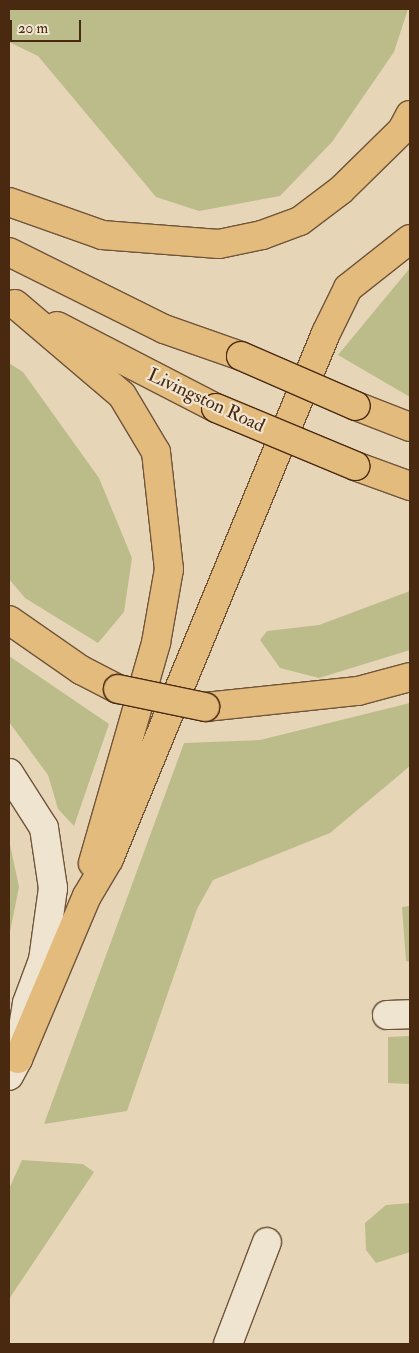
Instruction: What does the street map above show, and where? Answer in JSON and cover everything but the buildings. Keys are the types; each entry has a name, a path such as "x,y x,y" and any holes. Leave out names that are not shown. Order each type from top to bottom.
{"main road":[{"path":"9,202 102,234 219,244 262,235 300,221 341,190 396,136 410,115"},
{"path":"14,1068 87,896 109,859 276,448 339,306 348,288 410,239"},
{"path":"9,252 164,329 242,356 356,406 410,427"},
{"path":"12,302 122,395 156,452 169,569 156,643 95,848 87,896"},
{"name":"Livingston Road","path":"12,302 216,408 355,466 410,486"},
{"path":"9,620 81,670 118,689 204,707 358,691 410,677"}],"street":[{"path":"9,774 44,828 53,888 50,928 27,1003 14,1068"},
{"path":"228,1344 267,1242"}],"green space":[{"path":"9,9 408,9 394,52 332,142 280,196 199,211 156,197 38,56 9,42"},
{"path":"410,268 410,397 338,355"},
{"path":"9,363 23,372 99,478 132,558 124,612 98,643 25,598 9,579"},
{"path":"410,591 410,650 319,678 280,668 260,640 267,631 319,625"},
{"path":"9,656 109,724 74,826 58,809 48,775 9,722"},
{"path":"410,703 410,766 330,833 213,880 197,909 127,1111 44,1124 184,743 260,740"},
{"path":"9,840 19,887 9,937"},
{"path":"410,906 410,962 406,961 402,907"},
{"path":"410,1036 410,1084 388,1083 388,1037"},
{"path":"22,1160 83,1164 94,1172 9,1299 9,1189"},
{"path":"410,1203 410,1252 376,1263 366,1250 365,1223 386,1205"}]}
